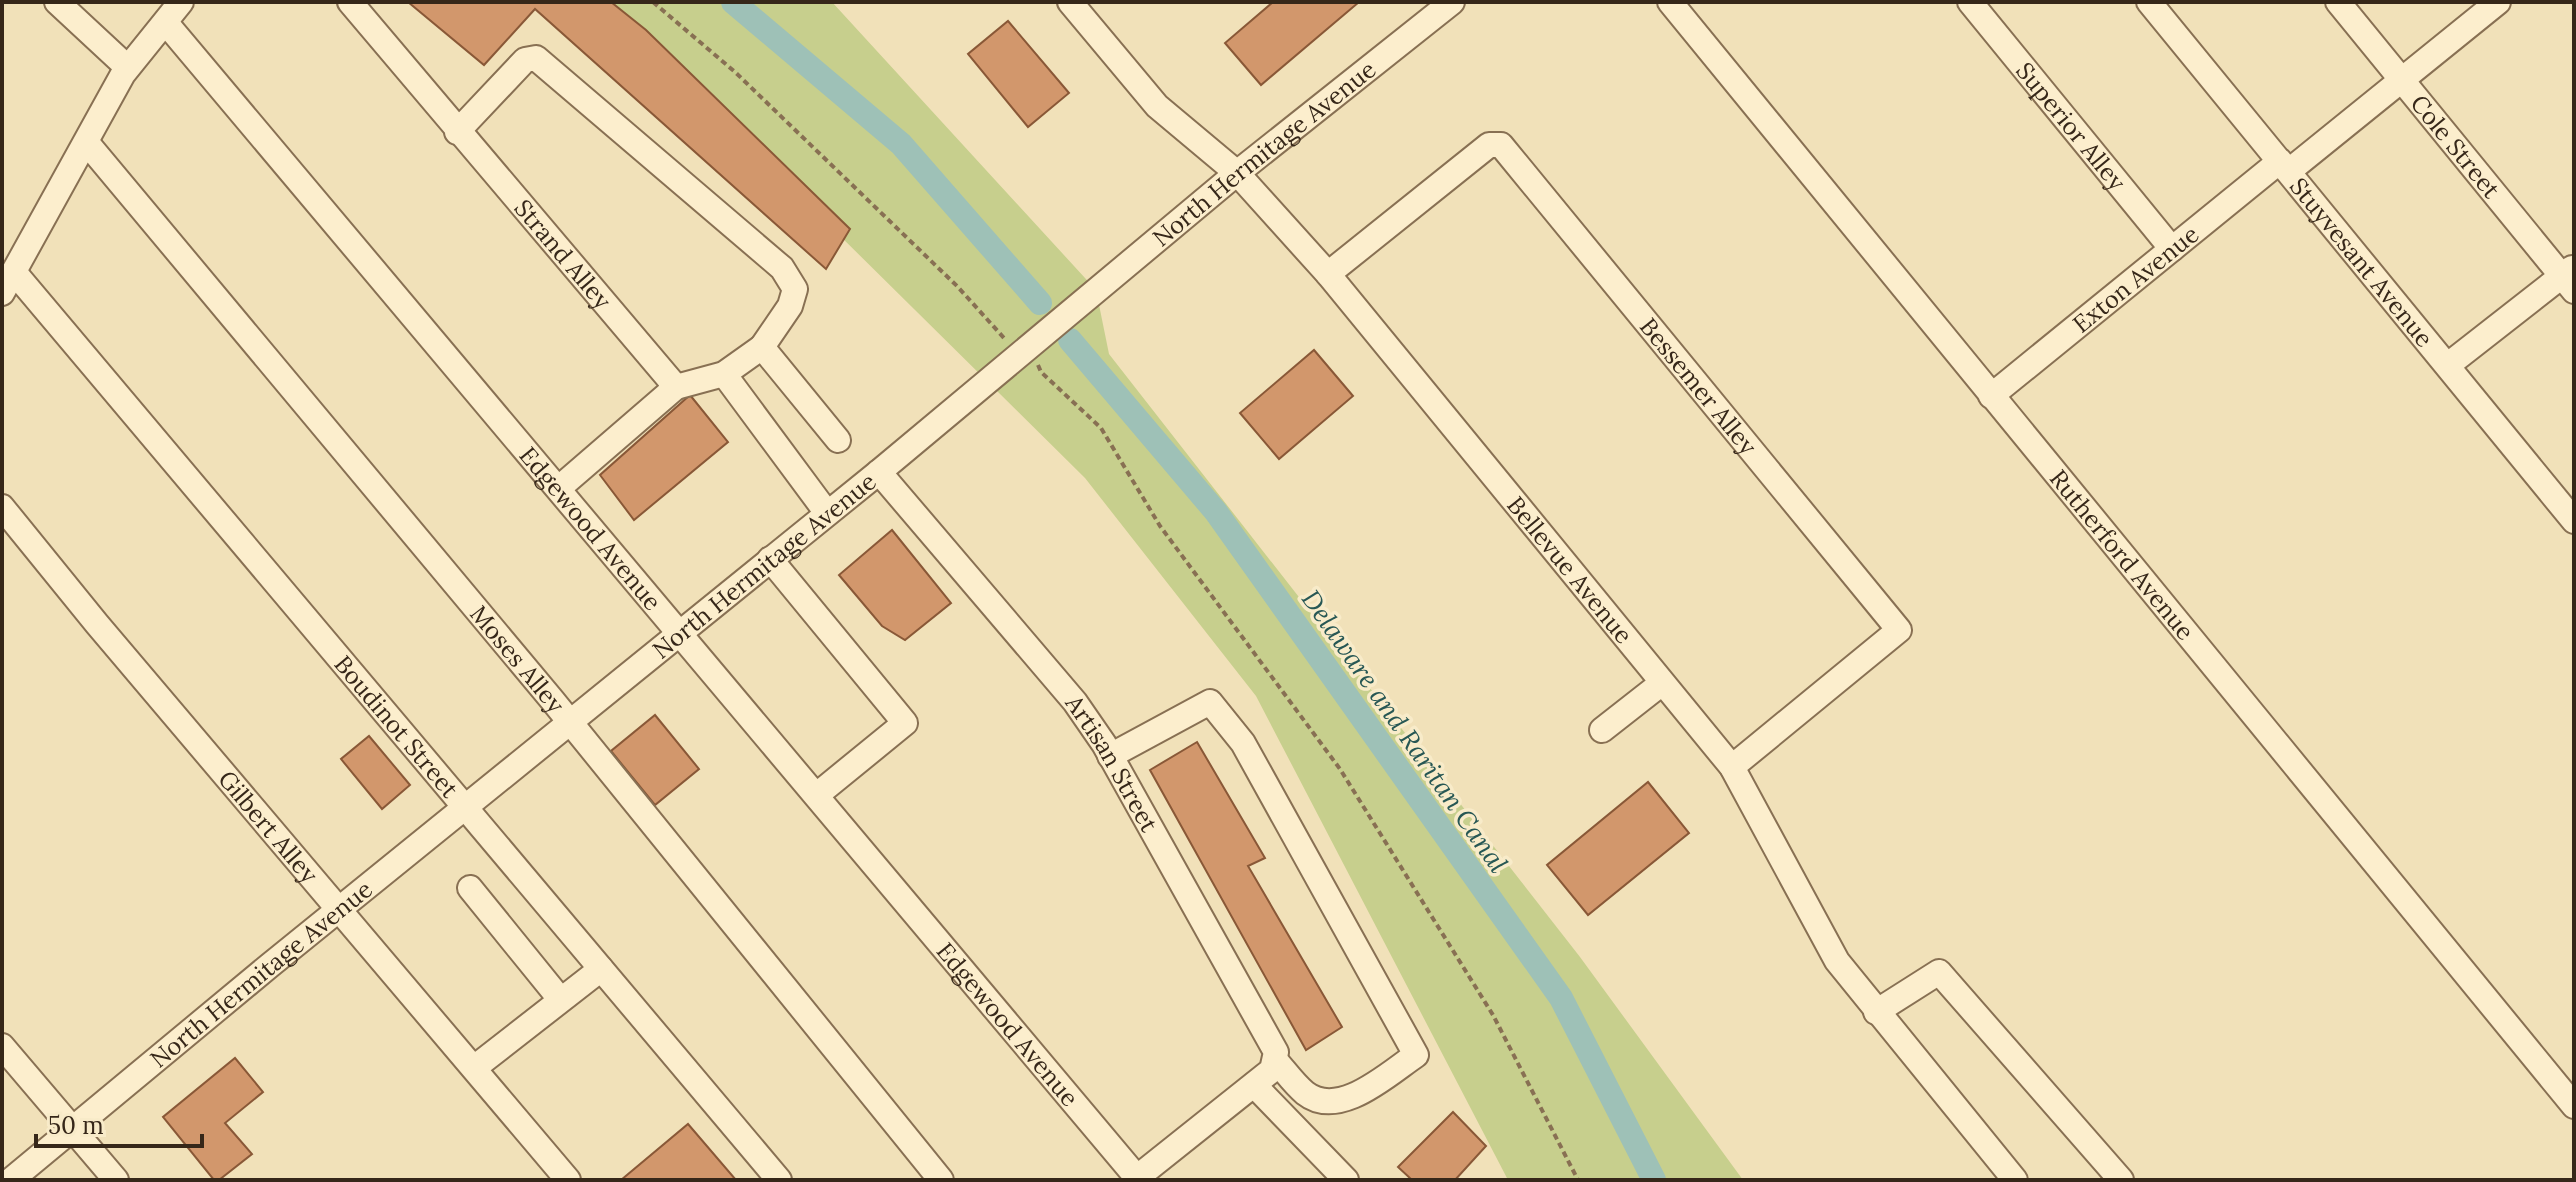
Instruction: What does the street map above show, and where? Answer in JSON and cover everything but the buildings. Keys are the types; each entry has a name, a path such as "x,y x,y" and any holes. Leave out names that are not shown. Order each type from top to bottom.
{"street":[{"path":"57,2 127,67"},
{"path":"8,283 127,67 181,2"},
{"name":"Strand Alley","path":"350,2 676,387"},
{"name":"North Hermitage Avenue","path":"11,1180 73,1126 827,513 1035,354 1072,313 1237,173 1452,2"},
{"name":"Rutherford Avenue","path":"1670,2 2574,1106"},
{"name":"Superior Alley","path":"1970,2 2172,249"},
{"name":"Stuyvesant Avenue","path":"2149,2 2574,521"},
{"name":"Cole Street","path":"2338,2 2570,278"},
{"name":"Exton Avenue","path":"1991,396 2172,249 2402,80 2498,2"},
{"name":"Bellevue Avenue","path":"1082,6 1157,106 1237,173 1328,274 1732,767 1815,925 1876,1012 2015,1180"},
{"name":"Edgewood Avenue","path":"166,23 818,794 1137,1179"},
{"path":"457,132 525,60 536,58 782,268 795,289 790,306 762,347 724,374 676,387 559,488"},
{"name":"Moses Alley","path":"87,143 570,722 941,1180"},
{"name":"Bessemer Alley","path":"1328,274 1489,145 1501,145 1899,630 1732,767"},
{"path":"2448,365 2570,278"},
{"name":"Boudinot Street","path":"8,283 466,806 779,1180"},
{"path":"762,347 838,440"},
{"path":"724,374 827,513"},
{"name":"Artisan Street","path":"879,472 1075,702 1110,756 1232,970 1276,1052 1276,1061"},
{"name":"Gilbert Alley","path":"2,507 97,624 568,1180"},
{"path":"770,559 905,723 818,794"},
{"path":"1602,730 1662,683"},
{"path":"1110,756 1210,702 1243,743 1416,1055 1348,1098 1329,1101 1307,1095 1276,1061 1272,1070 1137,1179"},
{"path":"470,888 560,999"},
{"path":"474,1068 601,969"},
{"path":"1876,1012 1939,972 2121,1180"},
{"path":"2,1046 116,1180"},
{"path":"1254,1085 1346,1180"}],"path":[{"path":"653,2 735,72 957,286 1006,339"},
{"path":"1035,354 1041,372 1101,428 1160,526 1340,769 1493,1015 1578,1180"}],"green space":[{"path":"593,2 832,2 1096,290 1109,354 1580,957 1743,1180 1508,1180 1256,696 1085,478 661,59"}],"waterway":[{"name":"Delaware and Raritan Canal","path":"733,2 901,144 1040,303"},
{"name":"Delaware and Raritan Canal","path":"1070,340 1216,512 1561,998 1654,1180"}]}
